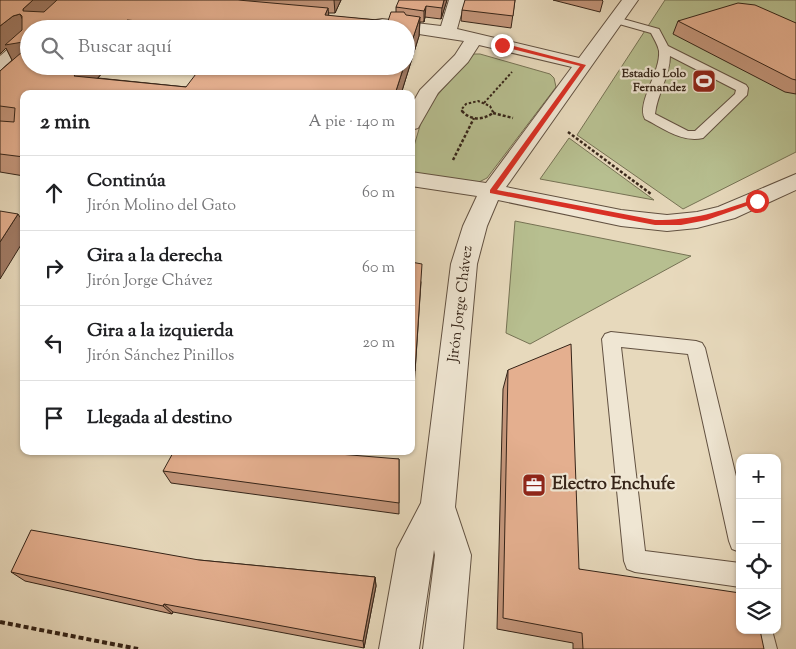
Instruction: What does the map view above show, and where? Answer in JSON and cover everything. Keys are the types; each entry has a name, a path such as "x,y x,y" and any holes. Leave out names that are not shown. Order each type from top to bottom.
{"street":[{"path":"448,32 457,0"},
{"name":"Jirón Jorge Chávez","path":"442,649 453,555 438,507 464,264 470,235 479,213 492,191 630,0"},
{"path":"415,28 448,32 584,65"},
{"path":"415,117 430,90 462,58 474,38"},
{"path":"0,64 20,47"},
{"path":"415,179 492,191 629,219 655,222 681,222 730,211 757,201 796,181"},
{"name":"Jirón Jorge Chávez","path":"399,649 414,549 438,507"}],"lane":[{"path":"616,20 655,31 664,48 665,62 649,106 650,116 686,135 698,134 741,95 742,88 664,48"},
{"path":"736,523 696,348 611,339 635,561 736,574"},
{"path":"761,634 764,649"}],"path":[{"path":"484,102 515,68"},
{"path":"493,113 490,105 484,102 472,102 462,106 461,110 463,114 474,118 483,118 493,113 518,119"},
{"path":"452,161 474,118"},
{"path":"568,132 653,195"},
{"path":"0,622 138,649"}],"green space":[{"name":"Estadio Lolo Fernandez","path":"665,0 796,0 796,152 683,209 577,135"},
{"path":"474,54 480,54 550,74 554,78 556,87 487,178 473,185 415,178 415,143 425,109"},
{"path":"569,138 654,200 540,179"},
{"path":"515,221 691,256 530,344 506,333"}],"building":[{"path":"0,0 33,0 23,11 44,12 57,0 238,0 328,8 325,15 378,20 22,20 20,14 13,16 0,26"},
{"path":"399,0 444,0 442,8 426,6 424,11 396,7"},
{"path":"465,0 515,0 513,16 462,10"},
{"path":"738,3 755,5 796,23 796,80 678,21"},
{"path":"391,12 404,12 406,15 420,17 415,32 415,20 388,20"},
{"path":"20,32 20,42 5,45"},
{"path":"20,54 20,75 75,75 186,87 195,75 401,75 396,90 20,90 20,156 0,154 0,121 14,122 15,108 0,106 0,71"},
{"path":"0,211 18,214 0,242"},
{"path":"415,263 422,264 415,371"},
{"path":"571,344 579,569 736,592 736,634 761,634 764,649 583,649 582,633 503,618 508,370"},
{"path":"172,455 351,455 399,459 399,503 163,471"},
{"path":"31,530 199,560 375,577 363,641 164,604 163,606 11,572"}],"place":[{"name":"Estadio Lolo Fernandez","path":"704,81"},
{"name":"Electro Enchufe","path":"534,485"}],"route":[{"path":"502,45 584,65 492,191 629,219 655,222 681,222 707,218 757,201"}]}
